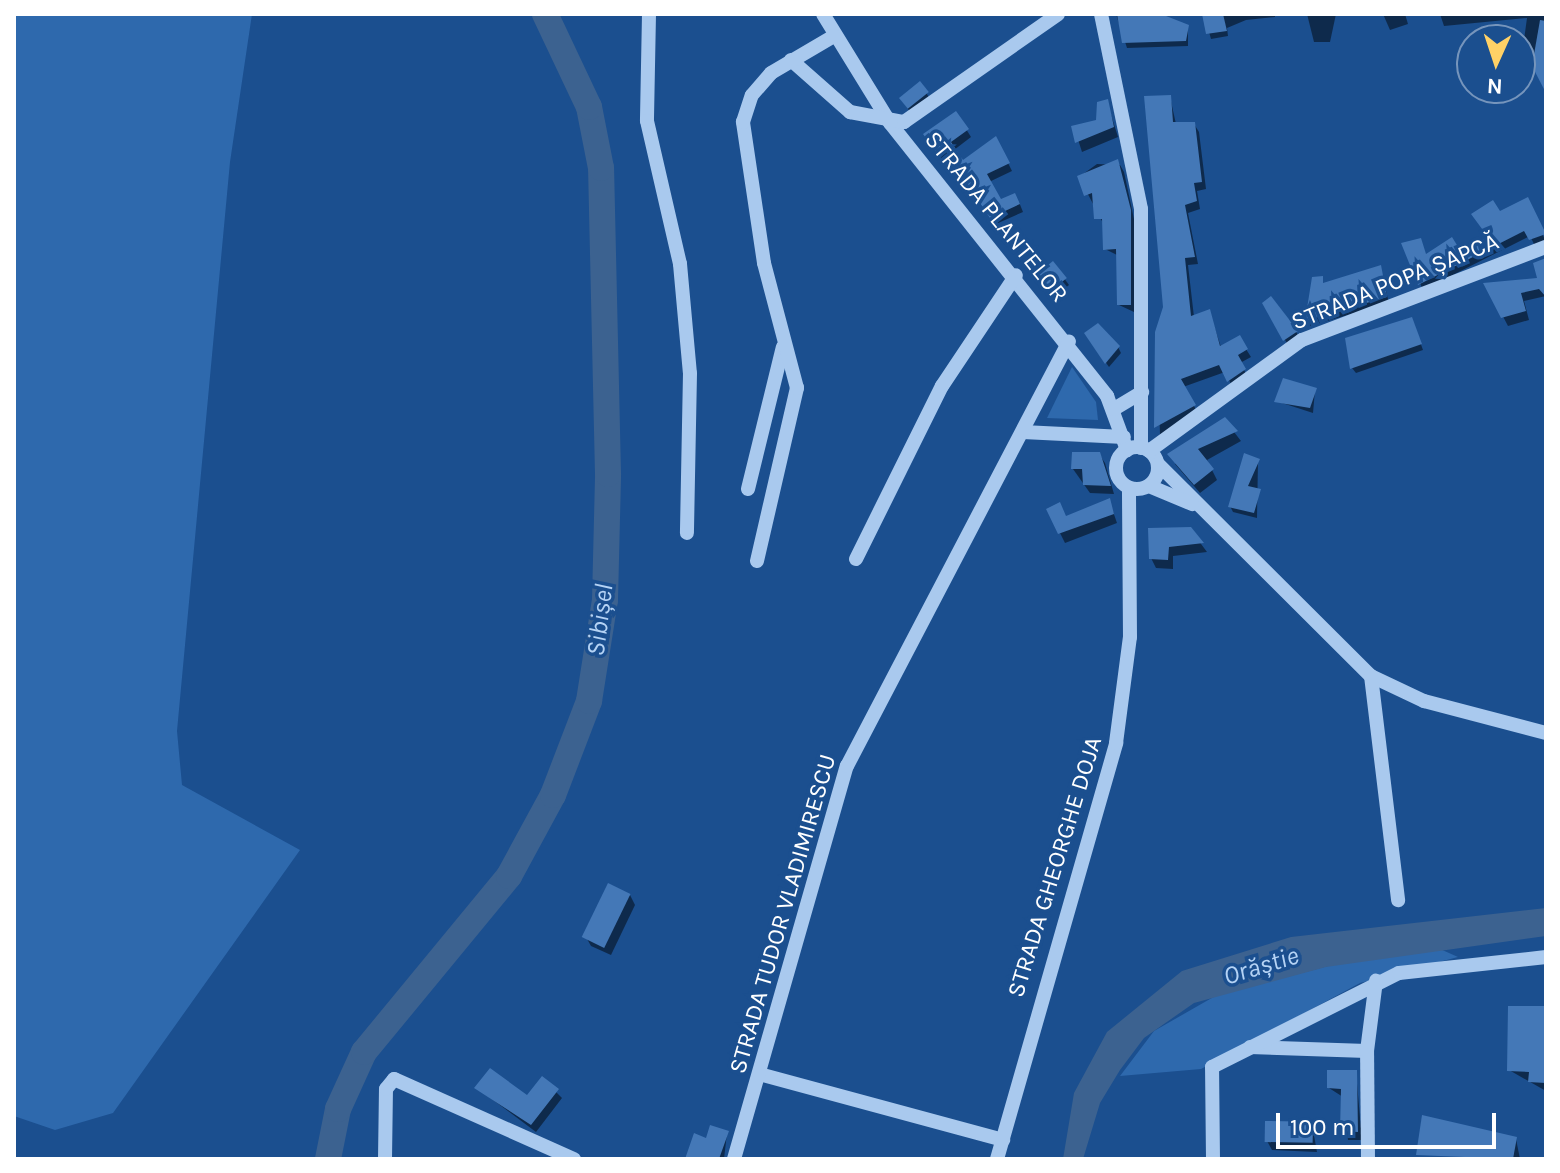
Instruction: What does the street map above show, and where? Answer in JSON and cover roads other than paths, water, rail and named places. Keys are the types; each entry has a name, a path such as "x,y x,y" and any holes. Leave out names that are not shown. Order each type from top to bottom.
{"street":[{"path":"649,14 647,121 678,249 690,373 687,533"},
{"name":"STRADA PLANTELOR","path":"823,14 890,123 1069,342 1140,450 1196,506 1371,676 1424,701 1546,733"},
{"path":"791,60 850,112 890,123 916,119 1058,14"},
{"path":"1101,14 1141,209 1140,450 1149,486 1129,488"},
{"path":"757,561 795,409 795,372 783,339 743,122 761,83 791,60 834,36"},
{"name":"STRADA POPA ȘAPCĂ","path":"1140,450 1302,340 1546,247"},
{"path":"856,559 942,386 1016,275"},
{"path":"748,489 782,372 783,339"},
{"name":"STRADA TUDOR VLADIMIRESCU","path":"734,1159 847,766 1069,342"},
{"path":"1114,409 1142,392"},
{"path":"1023,432 1140,450"},
{"name":"STRADA GHEORGHE DOJA","path":"997,1159 1041,985 1116,743 1130,637 1129,488 1116,466 1140,450"},
{"name":"STRADA PLANTELOR","path":"1149,486 1196,506"},
{"path":"1371,676 1398,900"},
{"path":"1213,1159 1212,1067 1376,981 1546,957"},
{"path":"1368,1159 1367,1051 1376,981"},
{"path":"1250,1047 1367,1051"},
{"path":"759,1074 1003,1140"},
{"path":"385,1159 386,1089 400,1081 574,1159"}],"water":[{"name":"Orăștie","path":"1546,908 1546,936 1326,967 1194,1003 1144,1038 1100,1103 1083,1159 1063,1159 1074,1093 1107,1032 1182,971 1291,937"}],"waterway":[{"name":"Sibișel","path":"328,1159 338,1109 364,1052 509,876 553,795 589,701 605,600 608,474 601,168 589,107 545,14"}]}
